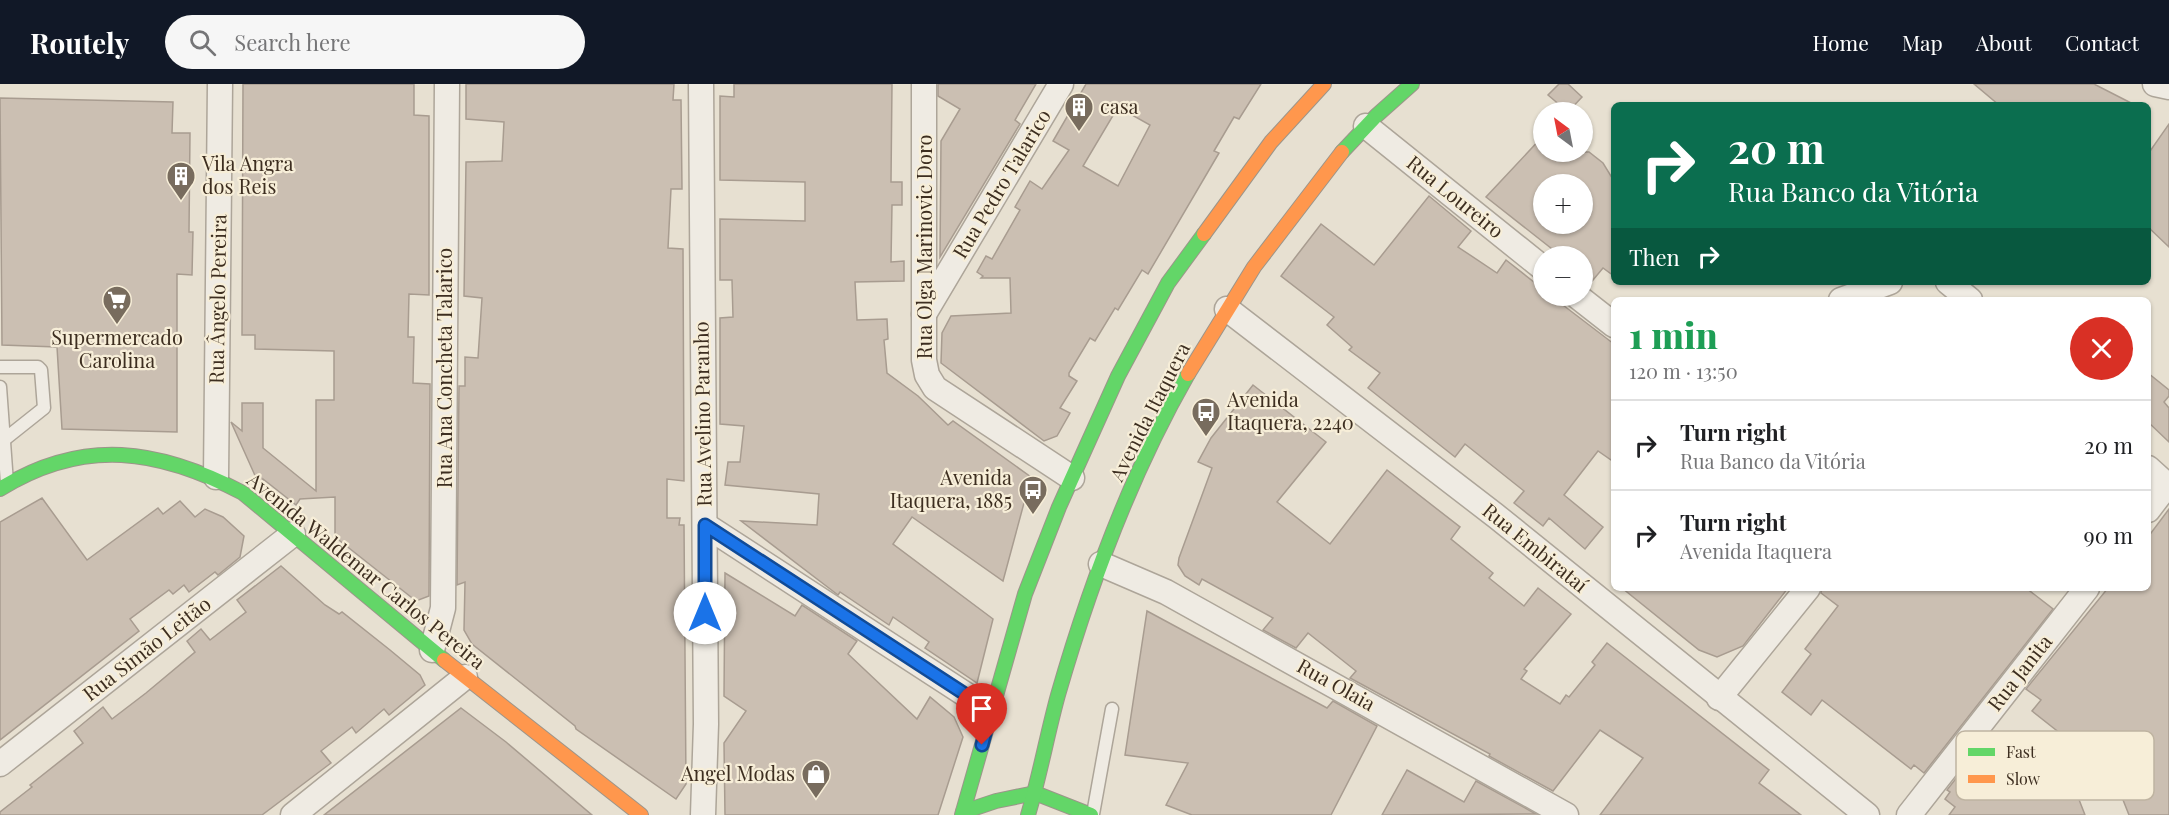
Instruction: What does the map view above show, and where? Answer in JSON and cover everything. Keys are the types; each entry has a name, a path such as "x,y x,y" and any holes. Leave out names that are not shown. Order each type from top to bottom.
{"main road":[{"name":"Avenida Itaquera","path":"962,813 1025,594 1072,477 1118,376 1168,283 1271,142 1324,84"},
{"name":"Avenida Itaquera","path":"1028,815 1058,696 1101,564 1145,458 1193,365 1227,309 1315,182 1366,126 1412,84"},
{"name":"Avenida Waldemar Carlos Pereira","path":"3,487 55,459 90,454 137,457 178,465 216,477 243,493 465,677 641,815"},
{"path":"962,813 996,801 1035,793 1092,815"}],"street":[{"name":"Rua Ângelo Pereira","path":"216,477 220,84"},
{"name":"Rua Ana Concheta Talarico","path":"432,650 443,608 447,84"},
{"name":"Rua Avelino Paranho","path":"701,84 705,525 703,815"},
{"name":"Rua Olga Marinovic Doro","path":"924,84 924,360 927,375 936,388 1072,477"},
{"name":"Rua Pedro Talarico","path":"924,315 1061,84"},
{"path":"2155,84 2169,87"},
{"name":"Rua Loureiro","path":"1366,126 1533,260"},
{"path":"1849,297 1882,285"},
{"path":"1952,285 1966,297"},
{"path":"1590,306 1611,323"},
{"name":"Rua Embirataí","path":"1227,309 1496,516 1867,815"},
{"path":"2151,471 2168,486 2151,506"},
{"path":"705,525 991,711"},
{"name":"Rua Simão Leitão","path":"0,764 293,534"},
{"name":"Rua Olaia","path":"1101,564 1166,592 1566,815"},
{"path":"1719,698 1806,591"},
{"name":"Rua Janita","path":"1975,731 2085,591"},
{"path":"293,815 465,677"},
{"name":"Rua Janita","path":"1909,815 1956,755"}],"lane":[{"path":"0,367 38,367 41,370 44,408 1,443"},
{"path":"0,387 3,487"},
{"path":"1092,815 1112,709"}],"building":[{"path":"243,84 414,84 414,115 429,116 429,295 409,294 408,337 414,337 413,383 430,384 429,596 416,601 335,537 335,497 300,499 296,505 263,479 263,485 257,480 231,422 242,431 242,403 263,403 263,448 316,491 316,400 334,400 334,351 255,349 255,335 242,335"},
{"path":"466,84 674,84 673,100 681,100 682,189 671,189 668,248 683,249 684,481 667,479 667,518 680,518 679,525 684,525 686,784 676,799 576,729 472,644 464,630 465,582 457,585 459,386 465,386 465,357 478,358 482,298 464,296 466,162 502,161 504,122 466,119"},
{"path":"734,84 892,84 891,182 902,182 902,205 892,205 891,262 904,261 904,281 855,282 857,320 887,319 888,339 884,340 887,373 918,396 948,425 953,421 1031,477 1003,581 912,517 893,544 993,619 977,683 925,648 929,642 893,617 889,625 840,592 838,595 741,521 817,525 819,494 725,485 728,462 740,462 744,426 720,424 720,318 733,317 732,280 720,280 720,219 805,221 805,182 720,180 720,96 734,97"},
{"path":"938,84 1036,84 1015,120 1020,124 940,257 941,141 960,109 938,96"},
{"path":"1086,84 1261,84 1239,119 1234,117 1214,151 1219,153 1148,274 1142,270 1118,310 1115,308 1095,341 1090,338 1069,373 1069,376 1077,381 1060,408 1070,413 1057,436 1044,441 941,363 942,333 951,316 1011,313 1010,278 981,278 983,276 977,272 986,256 992,259 1020,210 1015,207 1030,181 1042,189 1069,150 1053,141","holes":["1118,107 1150,125 1118,186 1083,166"]},
{"path":"1559,84 1568,84 1582,97 1577,102 1556,102 1548,95"},
{"path":"1974,84 2094,84 2129,102 1995,102"},
{"path":"0,98 173,102 172,133 190,133 189,232 193,232 192,275 177,274 177,432 62,429 57,347 2,345"},
{"path":"2169,124 2169,247 2151,230 2151,150"},
{"path":"1533,147 1533,162 1593,162 1593,155 1603,163 1611,176 1611,274 1603,268 1593,280 1593,246 1548,246 1533,234 1593,234 1593,174 1533,174 1533,234 1486,197"},
{"path":"1429,196 1471,231 1458,247 1497,273 1506,260 1533,281 1533,306 1564,306 1611,342 1611,460 1598,451 1564,495 1603,527 1585,549 1549,518 1543,526 1514,503 1524,491 1465,444 1455,457 1368,388 1380,373 1349,350 1352,347 1327,325 1334,317 1281,276 1321,224 1374,265"},
{"path":"2151,375 2169,390 2169,396 2164,402 2169,408 2169,442 2151,425"},
{"path":"1253,385 1326,442 1277,502 1330,544 1387,470 1460,527 1451,539 1493,573 1489,578 1524,606 1538,588 1571,614 1524,669 1527,671 1521,679 1560,704 1566,695 1569,697 1595,665 1592,662 1607,643 1769,770 1759,783 1801,815 1600,815 1643,758 1600,730 1553,791 1350,678 1356,671 1308,633 1296,648 1263,630 1273,618 1202,579 1199,585 1185,576 1178,565 1179,558 1212,468 1198,462 1211,438"},
{"path":"42,498 87,560 158,508 163,514 180,501 195,517 205,509 223,517 244,536 240,557 218,575 215,572 189,592 184,585 173,594 169,590 130,619 139,631 0,740 0,522"},
{"path":"2169,509 2169,815 2129,815 2123,800 2154,800 2154,731 2057,731 2032,711 2041,700 2026,689 2106,591 2151,591 2151,533"},
{"path":"281,566 325,605 339,614 342,612 390,650 420,675 425,685 389,715 384,709 356,733 352,727 321,751 331,763 262,815 0,815 0,812 32,787 30,785 83,743 74,731 103,707 112,719 146,693 195,652 187,641 201,629 210,640 246,612 237,600"},
{"path":"725,573 795,616 802,605 857,641 848,654 917,719 930,697 954,717 963,737 938,815 725,815 724,743 746,711 724,696"},
{"path":"1626,591 1786,591 1743,646 1717,657 1699,650"},
{"path":"1821,591 2030,591 2053,609 1924,773 1914,765 1911,769 1822,700 1811,715 1782,692 1811,654 1805,649 1838,606"},
{"path":"1147,611 1327,708 1333,701 1377,726 1331,815 1192,815 1166,805 1188,763 1125,755"},
{"path":"461,708 506,742 592,815 324,815"},
{"path":"1407,770 1464,802 1476,781 1536,814 1382,815"},
{"path":"1956,778 1956,800 2079,800 2085,815 1949,815 1955,807 1945,799 1950,792 1947,790"}],"traffic: fast":[{"path":"1342,152 1376,116 1412,84"},
{"path":"962,815 1025,594 1059,507 1118,376 1168,283 1204,234"},
{"path":"1028,815 1070,653 1098,571 1148,451 1188,374"},
{"path":"0,489 31,472 62,462 92,456 122,455 181,466 243,493 444,660"},
{"path":"963,812 996,801 1035,793 1091,815"}],"traffic: slow":[{"path":"1204,234 1271,142 1324,84"},
{"path":"1188,374 1254,267 1342,152"},
{"path":"444,660 641,815"}],"place":[{"name":"casa","path":"1079,132"},
{"name":"Vila Angra dos Reis","path":"181,202"},
{"name":"Supermercado Carolina","path":"117,326"},
{"name":"Avenida Itaquera, 2240","path":"1206,438"},
{"name":"Avenida Itaquera, 1885","path":"1033,516"},
{"name":"Angel Modas","path":"816,800"}],"route":[{"path":"705,613 705,525 991,711 982,745"}]}
